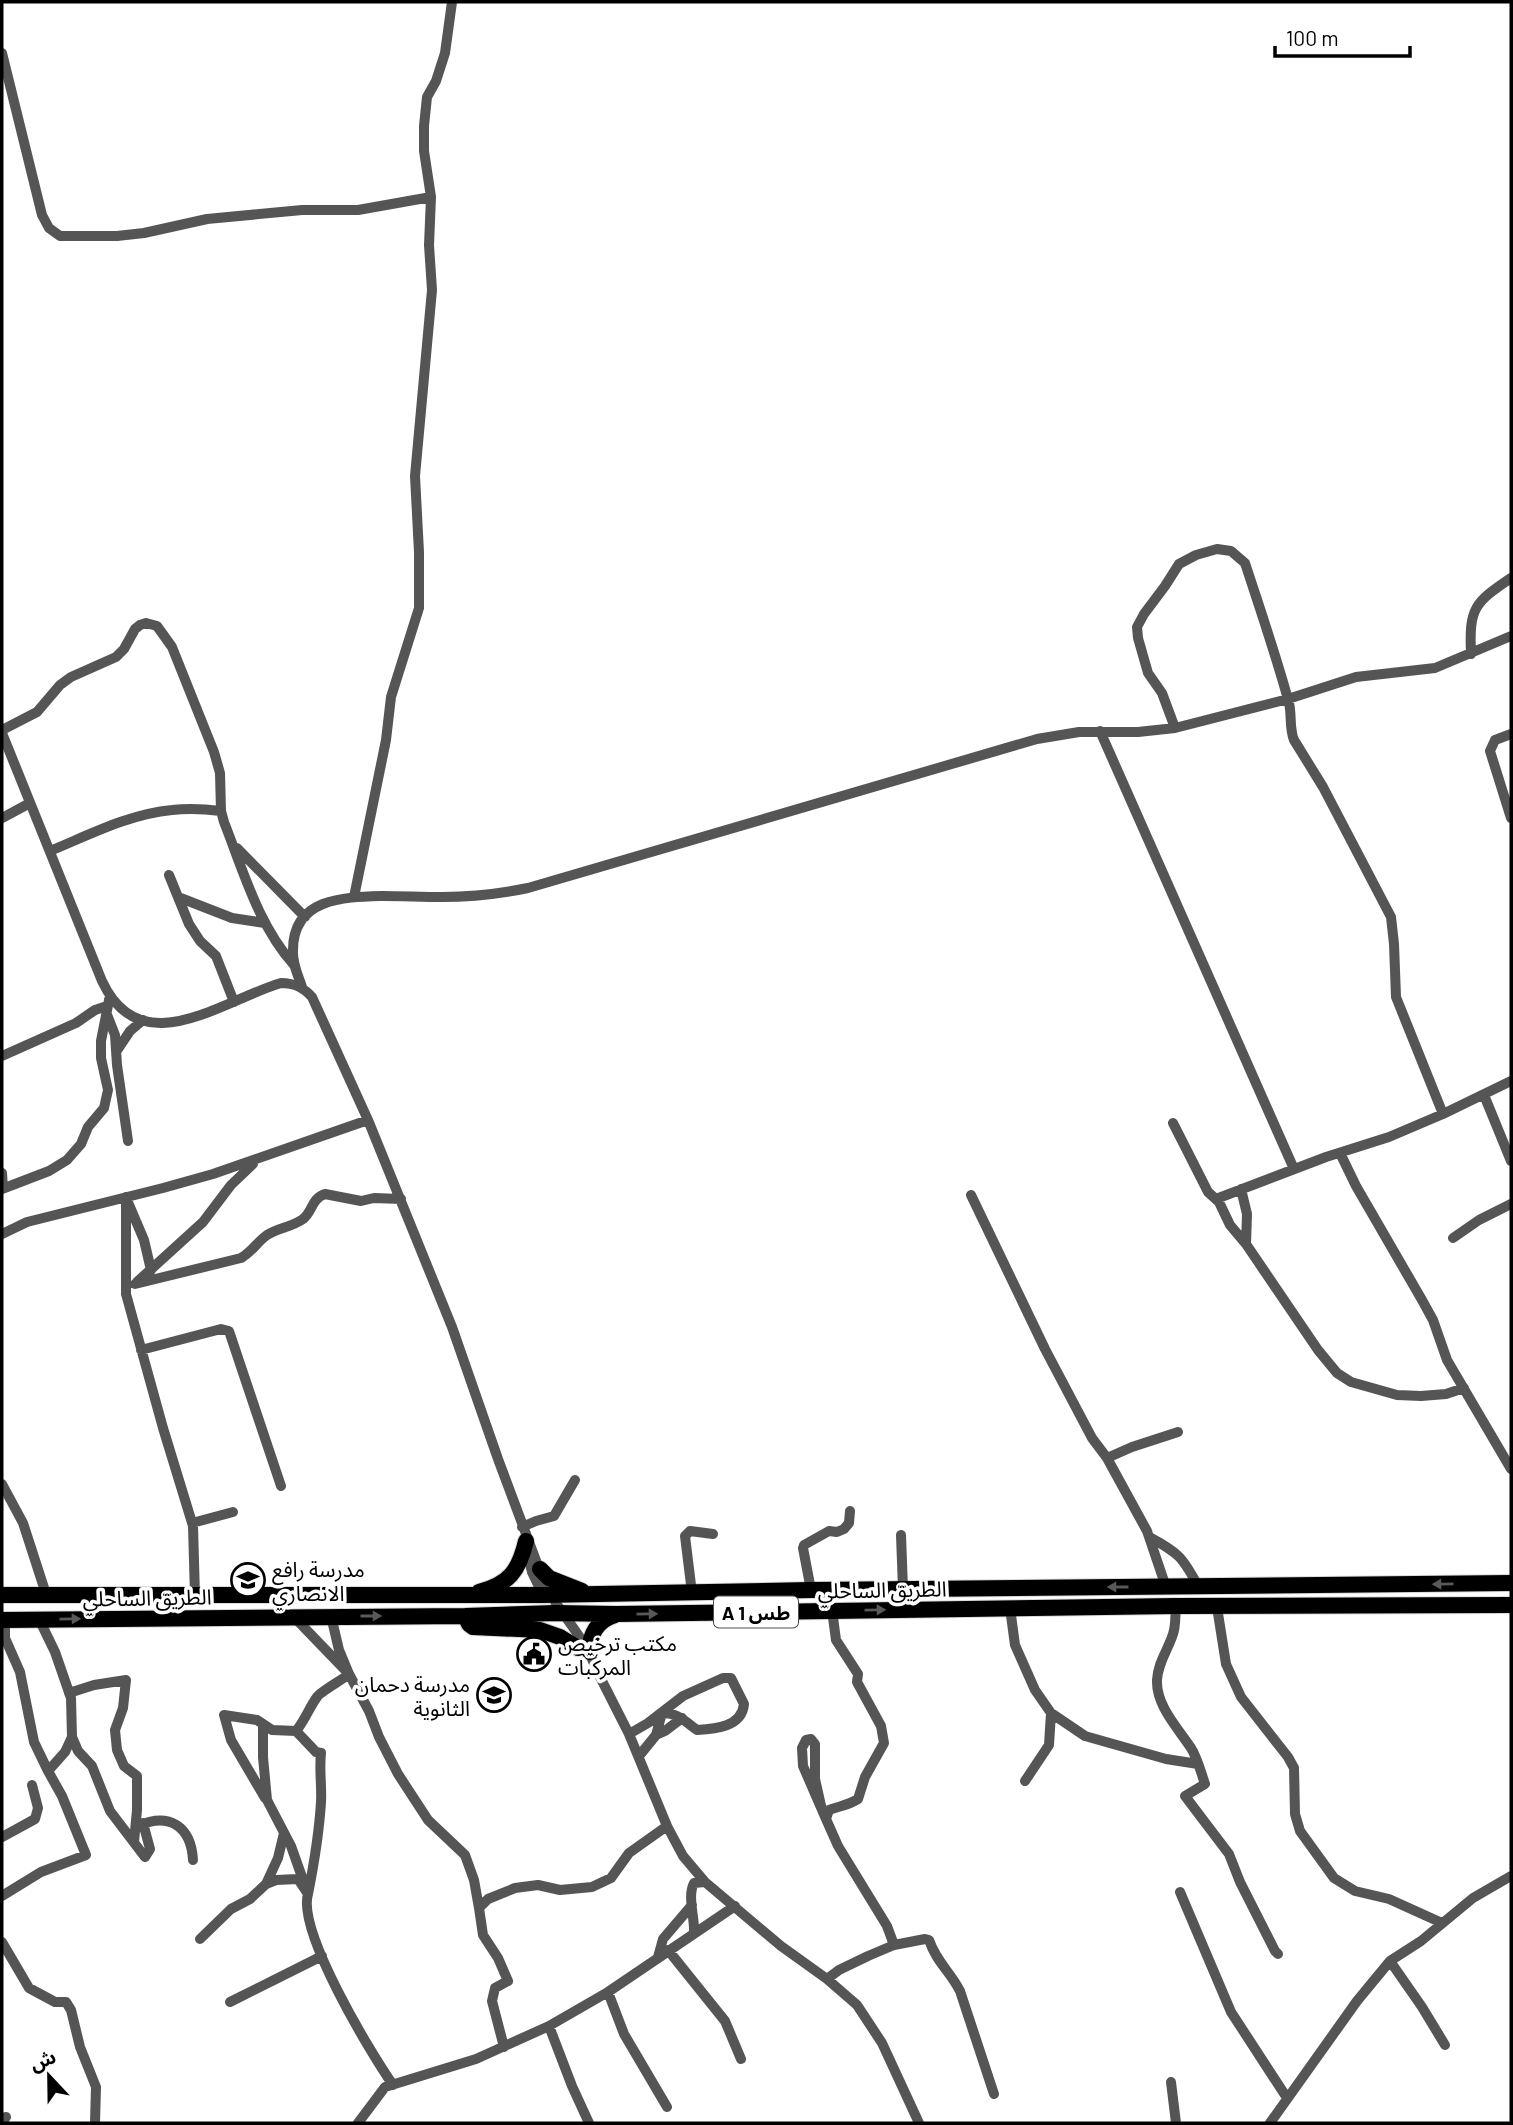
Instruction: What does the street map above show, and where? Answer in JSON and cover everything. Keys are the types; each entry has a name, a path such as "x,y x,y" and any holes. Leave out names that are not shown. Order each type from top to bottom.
{"highway":[{"path":"463,1595 491,1588 507,1579 519,1566 524,1534"},
{"path":"540,1569 556,1582 590,1594"},
{"name":"الطريق الساحلي","path":"2,1595 546,1595 1511,1584"},
{"name":"الطريق الساحلي","path":"3,1620 1176,1606 1511,1605"},
{"path":"465,1616 473,1627 540,1630 584,1650 597,1625 616,1614"}],"street":[{"path":"354,897 386,740 391,697 419,608 415,477 432,306 429,245 431,197 424,142 427,97 445,53 452,2"},
{"path":"2,53 43,215 49,228 60,236 117,236 207,219 302,210 358,210 431,197"},
{"path":"1175,727 1162,692 1148,673 1137,627 1179,564 1196,555 1217,549 1231,551 1245,563 1288,699 1294,740 1323,787 1391,917 1396,998 1443,1114"},
{"path":"1471,654 1471,621 1474,611 1488,593 1511,578"},
{"path":"128,1141 117,1051 102,981 2,731 37,712 65,680 116,657 140,625 157,626 172,647 214,752 220,773 221,811 232,843 265,923 278,946 295,967"},
{"path":"302,987 295,967 293,941 312,909 330,900 354,897 484,896 528,888 1037,738 1058,734 1138,732 1175,727 1288,699 1356,677 1426,670 1511,636"},
{"path":"1100,731 1294,1169"},
{"path":"1511,734 1495,740 1490,751 1511,818"},
{"path":"2,818 30,803"},
{"path":"50,851 149,813 197,809 221,811"},
{"path":"232,843 305,917"},
{"path":"169,874 194,933 216,956 234,1002"},
{"path":"178,897 232,918 265,923"},
{"path":"2,1056 76,1023 108,1004 143,1020 162,1024 182,1022 281,984 288,983 307,991 316,1003 368,1120 452,1327 524,1534 540,1569 546,1595"},
{"path":"2,1173 2,1189 49,1171 67,1160 81,1144 88,1127 104,1108 108,1090 100,1049 108,1004"},
{"path":"117,1051 124,1037 143,1020"},
{"path":"1216,1199 1390,1137 1484,1096 1511,1081"},
{"path":"1484,1096 1511,1161"},
{"path":"2,1234 27,1222 163,1188 260,1159 368,1120"},
{"path":"1173,1123 1203,1184 1216,1199 1230,1225 1329,1365 1343,1379 1374,1390 1409,1397 1446,1394 1464,1388"},
{"path":"1340,1153 1433,1320 1447,1360 1511,1469"},
{"path":"125,1294 203,1222 231,1185 260,1159"},
{"path":"1241,1189 1247,1214 1246,1244"},
{"path":"135,1284 242,1258 267,1235 301,1221 314,1200 325,1194 361,1201 378,1198 401,1199"},
{"path":"971,1195 1045,1349 1092,1438 1107,1458 1151,1538 1166,1587"},
{"path":"125,1197 139,1225 151,1270"},
{"path":"125,1197 125,1294 192,1523 195,1537 195,1596"},
{"path":"1453,1238 1489,1214 1511,1204"},
{"path":"141,1350 221,1329 229,1331 281,1486"},
{"path":"1107,1458 1178,1432"},
{"path":"524,1534 536,1521 554,1516 575,1480"},
{"path":"2,1484 23,1523 46,1594"},
{"path":"811,1590 804,1545 829,1531 844,1529 849,1523 850,1511"},
{"path":"192,1523 233,1512"},
{"path":"692,1593 685,1536 690,1531 713,1534"},
{"path":"524,1534 532,1572 596,1669 629,1734 667,1826 683,1856 705,1882 857,2006 882,2043 919,2123"},
{"path":"901,1535 903,1589"},
{"path":"1151,1538 1183,1559 1198,1586"},
{"path":"1176,1606 1174,1633 1163,1653 1157,1678 1161,1700 1175,1727 1192,1750 1205,1784 1185,1796 1229,1854 1240,1882 1278,1954"},
{"path":"1217,1607 1226,1664 1241,1697 1288,1756 1294,1768 1295,1814 1300,1830 1334,1878 1354,1891 1389,1899 1442,1923"},
{"path":"1010,1608 1015,1645 1035,1690 1052,1713 1085,1736 1166,1759 1198,1764"},
{"path":"824,1814 858,1799 865,1777 884,1742 881,1726 858,1682 858,1674 836,1640 832,1610"},
{"path":"293,1616 349,1674"},
{"path":"331,1616 339,1650 349,1674 398,1774 428,1819 465,1855 474,1880 484,1935 508,1981 495,1989 492,2001 504,2047"},
{"path":"39,1619 55,1651 69,1693 73,1717 72,1737 65,1752 48,1771"},
{"path":"2,1896 41,1872 86,1855 62,1796 34,1742 20,1672 5,1638 3,1620"},
{"path":"296,1731 317,1695 349,1674"},
{"path":"629,1734 683,1696 723,1678 731,1678 744,1704 741,1716 732,1724 716,1729 697,1730 682,1718 669,1712 662,1713"},
{"path":"69,1693 94,1685 126,1680 123,1708 115,1730 117,1750 124,1766 137,1776 139,1825 134,1842"},
{"path":"639,1756 656,1735 662,1713"},
{"path":"1025,1781 1049,1745 1052,1713"},
{"path":"308,1894 291,1846 231,1740 224,1715 257,1720 272,1730 296,1731 316,1752 321,1753 321,1798 317,1848 308,1894 306,1900 308,1917 334,1984 393,2085"},
{"path":"656,1735 682,1718"},
{"path":"263,1724 267,1800"},
{"path":"72,1737 78,1751 92,1766 110,1811 145,1857 150,1849 139,1825"},
{"path":"824,1814 815,1779 815,1744 811,1739 806,1740 802,1748 803,1766 824,1814 838,1846 887,1926 894,1945"},
{"path":"2,1837 35,1819 38,1808 32,1785"},
{"path":"139,1825 150,1820 167,1820 186,1832 193,1860"},
{"path":"480,1908 488,1899 516,1888 538,1885 560,1890 592,1887 611,1878 629,1853 667,1826"},
{"path":"266,1884 278,1858 284,1833"},
{"path":"200,1939 231,1909 250,1899 266,1884 276,1880 298,1879 308,1894"},
{"path":"1269,2123 1357,2001 1390,1961 1421,1941 1473,1898 1510,1880"},
{"path":"694,1933 691,1889 694,1883 705,1882"},
{"path":"1180,1892 1231,2012 1287,2098"},
{"path":"657,1959 663,1939 692,1905"},
{"path":"358,2123 384,2087 476,2059 549,2026 608,1993 735,1906"},
{"path":"827,1979 839,1970 894,1945 929,1940 945,1971 954,1978 960,1991 994,2094"},
{"path":"2,1942 29,1987 55,2003 66,2001 71,2010 80,2047 96,2087 95,2123"},
{"path":"668,1950 725,2021 741,2059"},
{"path":"230,2002 322,1956"},
{"path":"1390,1961 1445,2045"},
{"path":"608,1993 624,2034 667,2107"},
{"path":"549,2026 589,2123"},
{"path":"1171,2082 1176,2123"}],"place":[{"name":"مدرسة رافع الانصاري","path":"248,1580"},
{"name":"مكتب ترخيص المركبات","path":"534,1654"},
{"name":"مدرسة دحمان الثانوية","path":"494,1695"}]}
